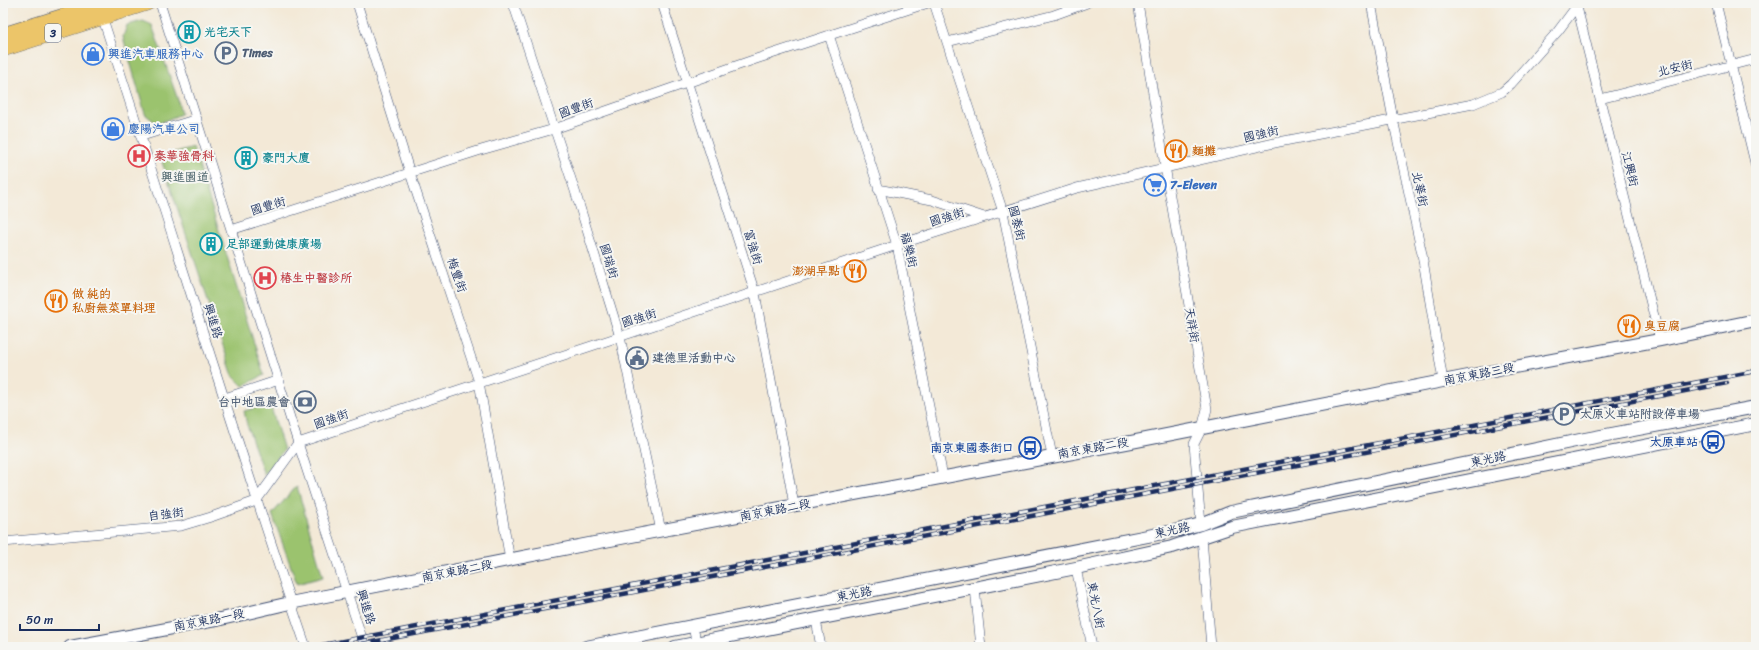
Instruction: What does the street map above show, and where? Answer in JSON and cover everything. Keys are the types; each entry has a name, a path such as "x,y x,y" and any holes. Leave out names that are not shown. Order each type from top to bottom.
{"main road":[{"name":"3","path":"3,35 101,7 147,3"},
{"name":"3","path":"3,49 101,7"}],"street":[{"name":"興進路","path":"160,3 298,443 365,647"},
{"name":"梅豐街","path":"357,3 410,173 479,382 510,560"},
{"name":"國瑞街","path":"513,3 575,191 620,337 660,531"},
{"name":"富強街","path":"662,3 755,293 794,506"},
{"name":"國豐街","path":"231,230 481,150 554,129 620,105 928,3"},
{"name":"國泰街","path":"934,3 1003,212 1052,456"},
{"path":"947,42 1054,15 1087,3"},
{"name":"天祥街","path":"1138,3 1207,409 1202,428 1194,444 1211,647"},
{"name":"北華街","path":"1371,3 1393,120 1422,254 1443,381"},
{"path":"1716,3 1756,167"},
{"name":"國強街","path":"298,443 897,245 1077,188 1279,142 1472,104 1502,92 1511,84 1553,37 1577,4"},
{"name":"江興街","path":"1577,4 1660,340"},
{"name":"興進路","path":"101,7 225,398 256,501 306,647"},
{"name":"福樂街","path":"829,35 897,245 943,477"},
{"name":"北安街","path":"1600,99 1756,59"},
{"path":"142,136 197,119"},
{"path":"878,189 932,200 984,217"},
{"name":"南京東路三段","path":"1202,428 1660,340 1756,320"},
{"path":"225,398 279,380"},
{"name":"東光路","path":"586,647 1201,524 1231,512 1571,442 1756,407"},
{"name":"東光路","path":"675,647 697,645 1076,568 1172,547 1232,527 1756,424"},
{"name":"南京東路二段","path":"348,592 1202,428"},
{"path":"256,501 298,443"},
{"name":"自強街","path":"3,542 181,526 256,501"},
{"name":"東光八街","path":"1076,568 1092,647"},
{"path":"975,588 981,647"},
{"name":"南京東路一段","path":"70,647 221,619 290,603 348,592"},
{"path":"816,620 821,647"},
{"path":"693,626 697,645"}],"green space":[{"path":"143,21 152,25 178,100 181,114 157,124 145,114 123,37 127,25"},
{"name":"興進園道","path":"193,147 264,375 243,386 233,376 160,156"},
{"path":"270,404 284,450 264,475 247,425 244,411"},
{"path":"297,486 323,577 297,584 272,514"}],"railway":[{"path":"312,647 1756,371"},
{"path":"346,647 1727,383"}],"place":[{"name":"光宅天下","path":"189,32"},
{"name":"Times","path":"226,53"},
{"name":"興進汽車服務中心","path":"93,54"},
{"name":"慶陽汽車公司","path":"113,129"},
{"name":"麵攤","path":"1176,151"},
{"name":"秦華強骨科","path":"139,156"},
{"name":"豪門大廈","path":"246,158"},
{"name":"7-Eleven","path":"1155,185"},
{"name":"足部運動健康廣場","path":"211,244"},
{"name":"澎湖早點","path":"855,271"},
{"name":"椿生中醫診所","path":"265,278"},
{"name":"做 純的 私廚無菜單料理","path":"56,301"},
{"name":"臭豆腐","path":"1629,326"},
{"name":"建德里活動中心","path":"637,358"},
{"name":"台中地區農會","path":"305,402"},
{"name":"太原火車站附設停車場","path":"1564,414"},
{"name":"太原車站","path":"1713,442"},
{"name":"南京東國泰街口","path":"1030,448"}]}
